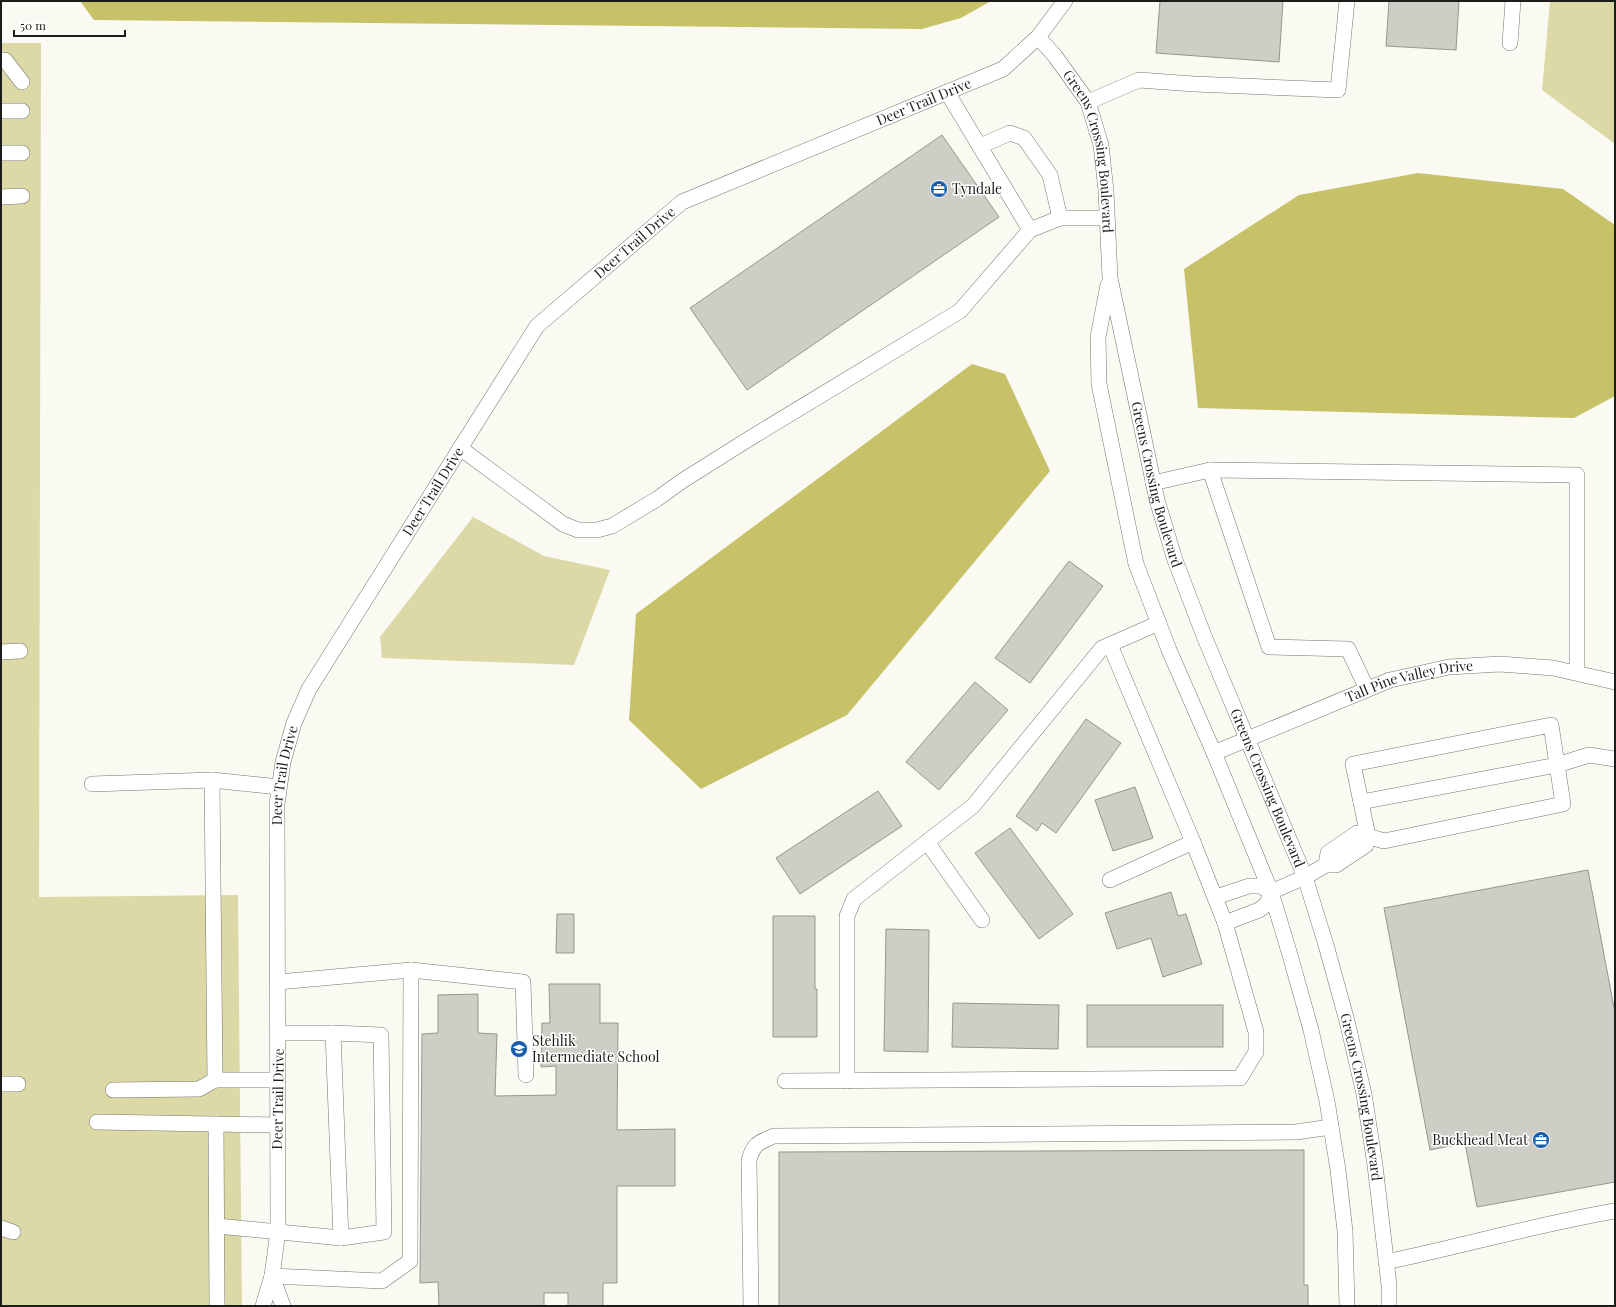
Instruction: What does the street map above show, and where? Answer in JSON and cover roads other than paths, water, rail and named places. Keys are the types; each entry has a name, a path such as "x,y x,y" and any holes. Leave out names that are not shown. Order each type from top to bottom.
{"street":[{"name":"Deer Trail Drive","path":"263,1306 272,1276 278,1231 277,804 283,762 294,723 309,689 537,326 682,202 1003,69 1038,37 1065,1"},
{"path":"1088,102 1139,80 1194,84 1338,90 1347,1"},
{"path":"1510,42 1513,1"},
{"name":"Greens Crossing Boulevard","path":"1038,37 1055,56 1088,102 1101,145 1106,191 1106,218 1110,278 1157,500 1175,560 1204,636 1305,876 1347,1020 1364,1094 1375,1166 1386,1262 1389,1306"},
{"path":"1,60 5,60 22,82"},
{"path":"948,92 1030,230"},
{"path":"1,111 22,111"},
{"path":"980,146 1010,133 1024,138 1050,175 1060,218"},
{"path":"1,153 22,153"},
{"path":"1,196 22,196"},
{"path":"460,448 563,524 578,530 597,530 612,526 658,499 682,481 758,433 960,311 1030,230 1060,218 1106,218"},
{"name":"Greens Crossing Boulevard","path":"1110,278 1098,337 1098,384 1136,564 1159,624 1271,892 1311,1030 1327,1101 1345,1230 1347,1306"},
{"path":"1153,483 1210,470 1577,475 1576,672"},
{"path":"1210,470 1269,647 1348,649 1368,690"},
{"path":"847,1081 846,916 854,899 973,806 1102,648 1159,624"},
{"path":"785,1081 1240,1078 1256,1052 1256,1032 1226,924 1196,848 1110,645"},
{"path":"1,652 20,651"},
{"name":"Tall Pine Valley Drive","path":"1214,753 1390,680 1449,667 1500,664 1553,668 1615,682"},
{"path":"1226,924 1259,910 1267,904 1271,892 1326,865 1328,853 1357,833 1384,841 1563,804 1551,726 1353,764 1368,836"},
{"path":"1361,802 1557,764 1590,755 1615,759"},
{"path":"212,780 215,1080"},
{"path":"92,784 212,780 279,787"},
{"path":"927,842 982,920"},
{"path":"1110,880 1196,848"},
{"path":"1216,897 1249,886 1260,886 1271,892"},
{"path":"272,1276 382,1280 410,1261 411,970"},
{"path":"278,982 411,970 523,982 526,1075"},
{"path":"217,1226 341,1238 384,1232 380,1035 278,1033"},
{"path":"333,1033 341,1238"},
{"path":"113,1090 199,1089 215,1080 278,1080"},
{"path":"1,1084 18,1084"},
{"path":"97,1122 277,1125"},
{"path":"216,1124 217,1306"},
{"path":"751,1306 749,1160 753,1148 763,1140 774,1136 1296,1132 1331,1128"},
{"path":"1386,1262 1460,1246 1568,1219 1615,1211"},
{"name":"Deer Trail Drive","path":"272,1276 283,1306"}],"place":[{"name":"Tyndale","path":"939,189"},
{"name":"Stehlik Intermediate School","path":"519,1049"},
{"name":"Buckhead Meat","path":"1541,1140"}]}
